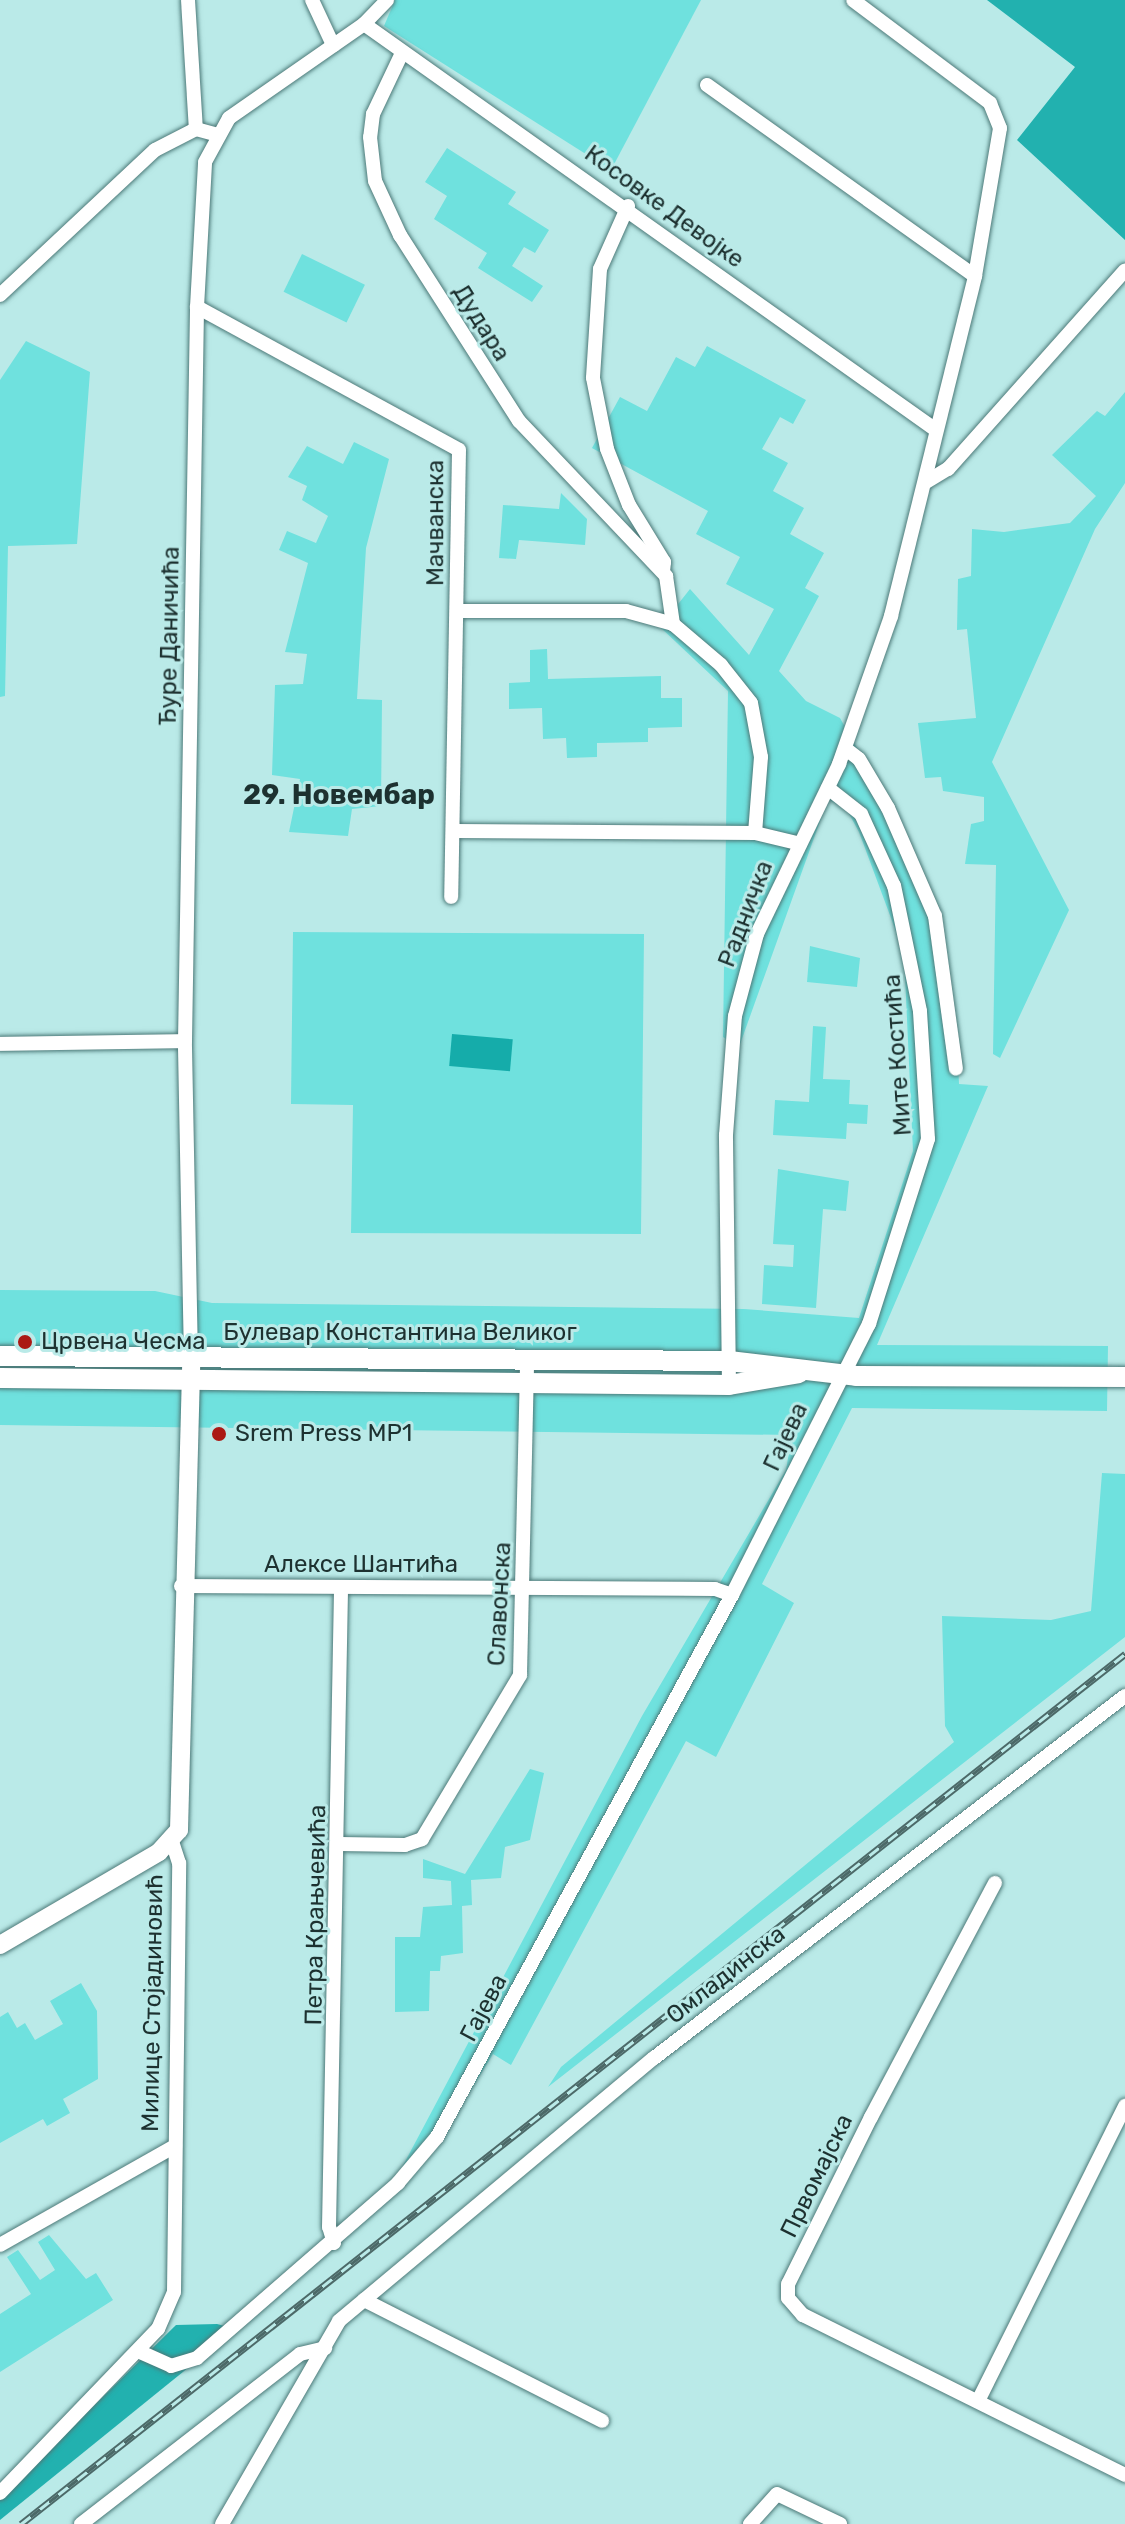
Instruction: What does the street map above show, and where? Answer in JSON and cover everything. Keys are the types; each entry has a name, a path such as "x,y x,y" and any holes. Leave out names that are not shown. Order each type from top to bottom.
{"main road":[{"name":"Булевар Константина Великог","path":"0,1356 190,1370 729,1385 799,1373 1125,1377"},
{"name":"Булевар Константина Великог","path":"0,1378 527,1357 729,1361 780,1365 799,1373"}],"street":[{"path":"188,0 196,129"},
{"path":"312,0 333,45"},
{"path":"0,295 126,173 196,129 215,134 244,106 364,24 387,0"},
{"path":"853,0 990,103 1000,128 975,276 926,482"},
{"name":"Косовке Девојке","path":"364,24 628,206 936,430"},
{"name":"Дудара","path":"402,53 373,114 370,137 375,181 400,235 519,421 590,503 662,572"},
{"path":"707,85 975,276"},
{"name":"Ђуре Даничића","path":"190,1370 185,1041 197,307 205,162 215,134"},
{"path":"628,206 600,269 593,378 607,449 629,505 664,562 662,572 673,624"},
{"path":"926,482 948,469 1125,270"},
{"name":"Мачванска","path":"197,307 456,444 463,464 451,897"},
{"name":"Радничка","path":"729,1385 726,1135 735,1016 757,934 797,843 846,749 891,616 926,482"},
{"path":"457,611 626,611 673,624 721,665 751,703 761,757 755,833"},
{"path":"846,749 859,759 888,808 935,916 956,1069"},
{"name":"Мите Костића","path":"828,788 861,814 906,921 916,975 928,1139 888,1277 839,1375"},
{"path":"455,831 755,833 797,843"},
{"path":"0,1044 185,1041"},
{"name":"Славонска","path":"340,1844 405,1845 426,1834 520,1675 525,1587 527,1357"},
{"name":"Милице Стојадиновић","path":"138,2351 166,2316 174,2292 179,1863 172,1842 180,1823 181,1586 190,1370"},
{"name":"Гајева","path":"138,2351 162,2364 191,2362 334,2243 418,2162 454,2109 732,1595 839,1375"},
{"name":"Алексе Шантића","path":"181,1586 715,1589 732,1595"},
{"name":"Петра Крањчевића","path":"334,2243 329,2227 340,1844 341,1588"},
{"name":"Омладинска","path":"222,2524 339,2321 654,2058 1125,1696"},
{"path":"0,1945 172,1842"},
{"name":"Првомајска","path":"978,2401 798,2313 787,2291 995,1883"},
{"path":"1125,2106 978,2401 1125,2475"},
{"path":"0,2245 175,2146"},
{"path":"364,2300 602,2421"},
{"path":"81,2524 300,2354 325,2348"},
{"path":"0,2493 138,2351"},
{"path":"750,2524 771,2496 786,2495 840,2524"}],"shaded area":[{"path":"395,0 701,0 611,170 384,26"},
{"path":"987,0 1125,0 1125,240 1017,140 1075,67"},
{"path":"447,148 516,192 508,204 549,230 535,253 524,247 512,266 543,286 532,302 478,268 487,253 434,219 447,196 425,182"},
{"path":"302,254 365,285 347,322 284,292"},
{"path":"26,341 90,372 77,544 8,546 5,696 0,697 0,380"},
{"path":"707,346 806,400 793,424 780,417 762,449 788,463 773,491 804,508 790,534 824,553 805,588 819,596 779,671 806,701 840,718 888,803 937,919 956,1018 959,1084 988,1086 877,1345 1108,1346 1107,1411 852,1408 762,1584 794,1603 716,1757 686,1741 511,2065 493,2054 434,2150 382,2205 642,1716 786,1470 792,1435 0,1425 0,1290 155,1291 212,1303 744,1309 859,1318 913,1151 904,953 859,832 847,810 828,799 739,1047 723,1037 728,691 660,627 690,589 749,655 774,609 726,584 740,557 696,534 708,511 592,448 620,397 647,411 676,357 695,367"},
{"path":"1125,392 1125,483 1095,529 992,762 1069,910 1000,1058 993,1054 996,865 965,864 971,824 984,821 984,797 943,791 941,777 925,778 918,723 976,718 967,629 957,630 958,579 971,576 972,529 1004,532 1070,523 1096,496 1052,455 1097,411 1105,416"},
{"path":"354,442 389,459 366,548 357,699 382,700 381,806 352,809 348,836 289,832 300,779 272,775 275,685 303,684 307,654 285,652 308,563 279,550 287,531 316,543 328,516 302,500 307,486 288,477 307,446 343,464"},
{"path":"561,493 587,519 585,545 519,540 516,559 499,558 503,505 559,509"},
{"path":"547,649 548,679 661,676 661,698 682,698 682,727 648,728 648,742 597,743 597,757 567,758 566,738 543,739 542,708 509,709 509,683 530,682 530,650"},
{"path":"293,932 644,934 641,1234 351,1233 353,1105 291,1104"},
{"path":"810,946 860,958 857,987 807,982"},
{"path":"813,1026 826,1027 823,1079 850,1080 849,1104 868,1105 867,1124 847,1123 846,1139 773,1135 775,1100 809,1102"},
{"path":"452,1034 513,1039 510,1071 449,1066"},
{"path":"778,1169 849,1181 846,1211 823,1209 816,1308 762,1304 764,1265 793,1267 794,1245 773,1244"},
{"path":"1102,1473 1125,1474 1125,1637 548,2087 561,2067 954,1742 945,1726 942,1616 1051,1620 1091,1611"},
{"path":"530,1769 544,1773 530,1840 505,1847 501,1878 471,1880 472,1905 462,1906 463,1953 441,1956 440,1971 430,1971 429,2011 395,2012 395,1937 420,1937 423,1907 452,1905 451,1881 423,1878 423,1859 465,1874"},
{"path":"81,1983 97,2011 98,2079 63,2099 70,2113 47,2126 43,2119 0,2143 0,2017 8,2012 17,2028 25,2023 35,2040 63,2024 50,2001"},
{"path":"49,2235 86,2279 96,2273 113,2300 0,2372 0,2314 31,2294 7,2257 18,2250 40,2280 55,2270 38,2242"},
{"path":"217,2324 236,2329 0,2520 0,2498 176,2325"}],"railway":[{"path":"21,2524 1125,1654"}],"place":[{"name":"Црвена Чесма","path":"25,1342"},
{"name":"Srem Press MP1","path":"219,1434"}],"district":[{"name":"29. Новембар","path":"339,795"}]}
